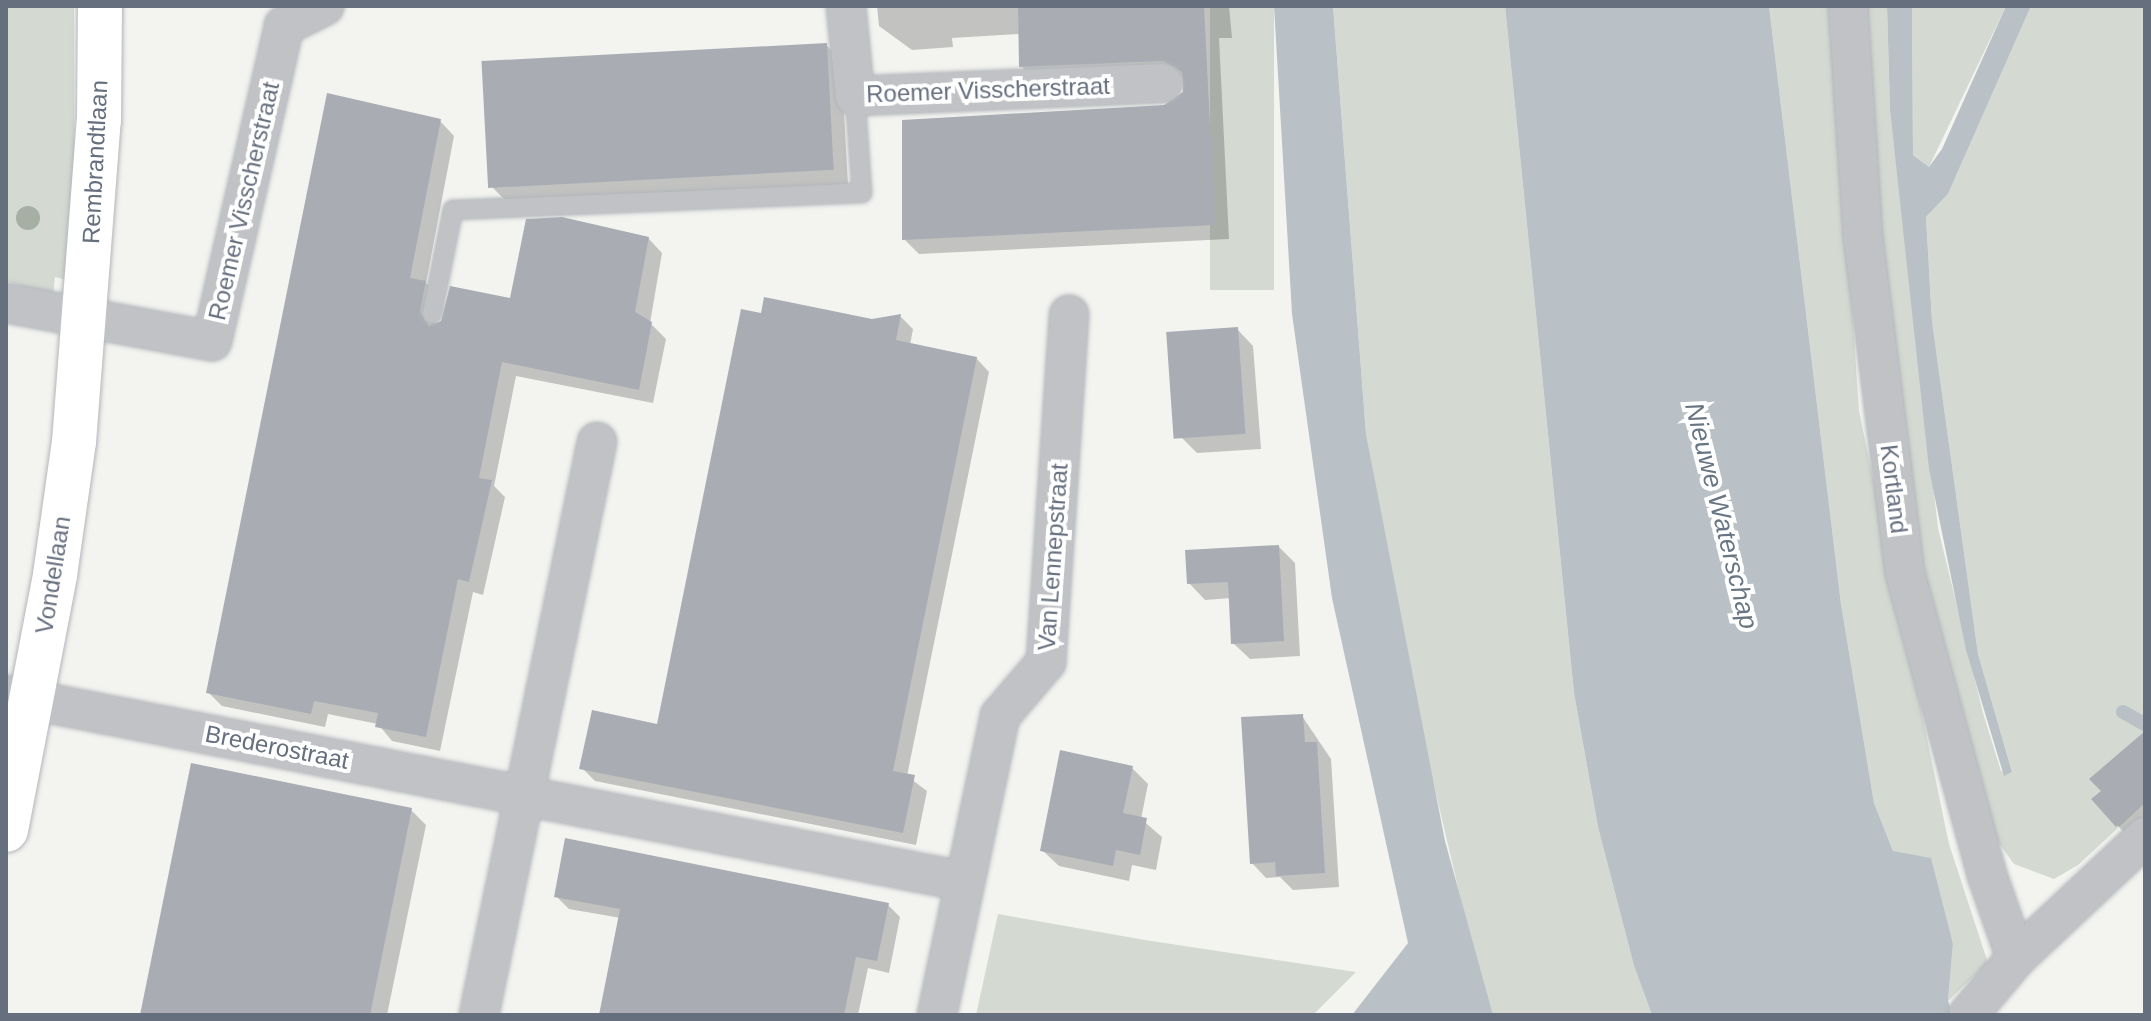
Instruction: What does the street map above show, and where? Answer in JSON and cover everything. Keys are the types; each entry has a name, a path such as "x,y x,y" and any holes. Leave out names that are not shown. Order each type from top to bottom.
{"street":[{"name":"Rembrandtlaan","path":"86,317 99,120 100,6"},
{"name":"Roemer Visscherstraat","path":"86,317 212,341 284,26 324,6"},
{"name":"Roemer Visscherstraat","path":"846,6 855,96 1163,83"},
{"name":"Kortland","path":"1848,6 1863,237 1905,573 1987,875 2016,958"},
{"path":"6,303 86,317"},
{"name":"Van Lennepstraat","path":"937,1015 962,881 1000,716 1046,662 1069,315"},
{"name":"Vondellaan","path":"6,830 19,697 74,442 86,317"},
{"path":"479,1015 521,794 597,442"},
{"name":"Brederostraat","path":"19,697 962,881"},
{"path":"1973,1010 2016,958 2145,837"}],"lane":[{"path":"432,314 453,210 862,193 855,96"}],"shaded area":[{"path":"6,6 74,6 75,282 55,277 53,296 6,281"},
{"path":"1210,6 1274,6 1274,290 1210,290"},
{"path":"1333,6 1505,6 1574,693 1598,827 1634,966 1652,1015 1493,1015 1476,964 1415,704 1366,434"},
{"path":"1769,6 1832,6 1859,411 1949,844 1988,963 1948,1001 1953,944 1947,924 1904,857 1893,851 1874,803 1841,604"},
{"path":"1860,6 1887,6 1890,110 1938,528 1983,713 2001,771 2012,772 1978,654 1932,321 1926,217 1948,194 2031,6 2145,8 2145,803 2078,865 2054,879 2014,864 1983,821 1932,617 1901,447"},
{"path":"1912,6 2006,6 1929,167 1913,155"},
{"path":"998,914 1356,972 1313,1015 976,1015"}],"water":[{"path":"1274,6 1333,6 1366,434 1445,841 1493,1015 1352,1015 1408,943 1332,598 1292,314"},
{"name":"Nieuwe Waterschap","path":"1505,6 1769,6 1841,604 1874,803 1893,851 1931,858 1953,944 1948,1001 1953,1015 1652,1015 1634,966 1598,827 1574,693"},
{"path":"1887,6 1912,6 1913,155 1929,167 1942,149 2006,6 2031,6 1948,194 1926,217 1932,321 1978,654 2012,772 2004,776 1966,650 1929,469 1890,110"}],"building":[{"path":"1018,6 1204,6 1215,225 902,240 902,120 1164,105 1183,92 1182,72 1163,61 1019,67"},
{"path":"827,43 834,170 488,188 481,61"},
{"path":"327,93 441,119 410,278 426,281 420,312 429,326 441,321 450,286 510,298 526,219 562,217 649,237 635,312 652,322 639,390 502,362 479,478 492,480 469,582 458,579 426,737 375,727 378,713 314,701 311,714 206,693"},
{"path":"764,297 872,319 901,314 896,340 977,357 893,771 915,775 903,833 579,769 592,710 657,724 741,309 761,313"},
{"path":"1238,327 1245,434 1174,439 1166,332"},
{"path":"1279,545 1284,641 1231,644 1228,582 1187,584 1185,550"},
{"path":"1303,714 1305,742 1317,742 1325,873 1276,876 1275,862 1250,864 1241,717"},
{"path":"2145,731 2145,803 2116,827 2091,799 2101,791 2089,779"},
{"path":"1060,750 1133,766 1123,813 1147,818 1140,855 1116,850 1113,866 1040,851"},
{"path":"191,763 412,808 370,1015 140,1015"},
{"path":"565,838 889,903 877,961 856,957 844,1015 599,1015 620,909 554,897"}],"waterway":[{"path":"2123,712 2145,724"}]}
